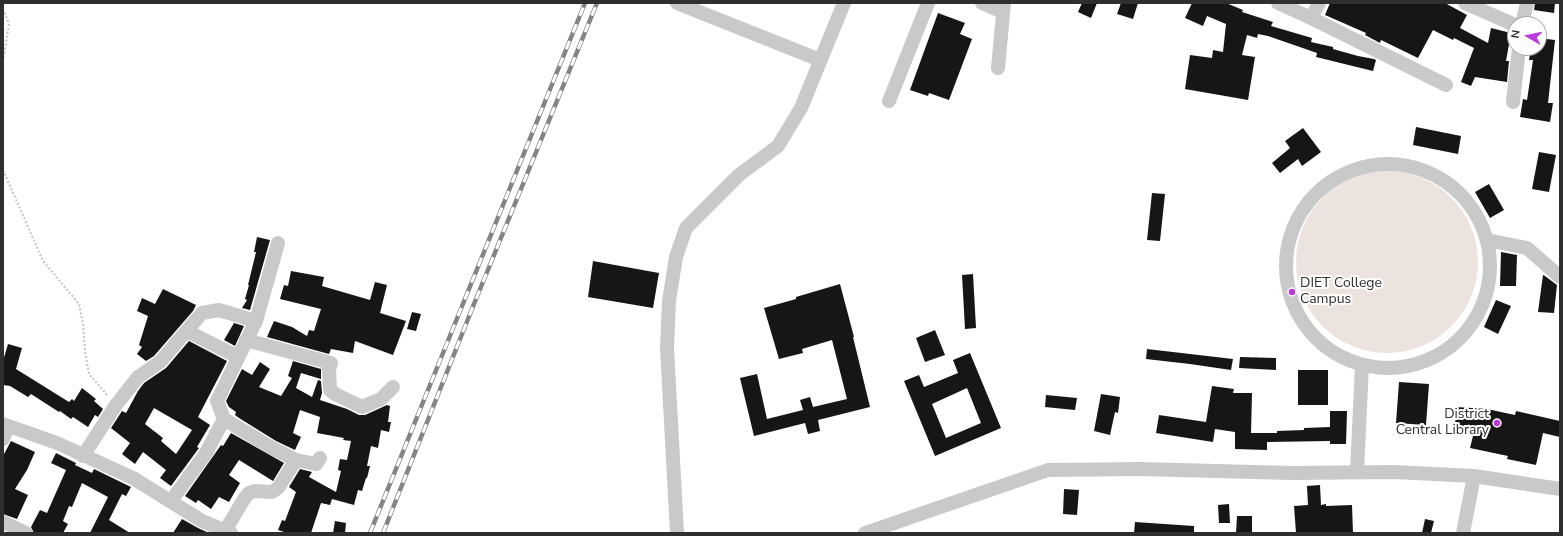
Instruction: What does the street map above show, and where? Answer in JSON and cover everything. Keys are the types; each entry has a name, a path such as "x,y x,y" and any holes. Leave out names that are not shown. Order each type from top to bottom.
{"street":[{"path":"677,3 820,60"},
{"path":"677,533 667,348 669,301 676,257 686,228 738,175 778,146 801,108 844,3"},
{"path":"889,100 928,3"},
{"path":"982,3 1004,8 998,68"},
{"path":"1278,3 1446,85"},
{"path":"1311,18 1319,3"},
{"path":"1465,3 1507,22"},
{"path":"1524,16 1527,3"},
{"path":"1513,102 1518,56"},
{"path":"1388,164 1415,167 1439,177 1460,194 1477,215 1487,240 1490,266 1487,293 1476,317 1460,339 1439,355 1415,365 1388,369 1362,365 1337,355 1316,339 1300,318 1290,293 1286,266 1290,240 1300,215 1316,194 1337,178 1362,167 1388,164"},
{"path":"1487,240 1527,248 1560,277"},
{"path":"278,244 256,321 217,401 224,419 272,448 296,460 316,464 320,458"},
{"path":"83,456 116,405 138,377 160,362 202,313 219,310 256,321"},
{"path":"187,331 238,357"},
{"path":"246,340 331,363 329,368 330,390 362,407 380,399 393,387"},
{"path":"1357,472 1362,365"},
{"path":"171,501 206,454 224,419"},
{"path":"3,440 6,425 57,443 133,478 202,521 228,532 244,499 249,493 254,491 272,492 278,488 296,460"},
{"path":"865,533 1048,470 1140,469 1292,474 1394,472 1474,476 1560,489"},
{"path":"1463,533 1474,476"},
{"path":"3,522 26,533"}],"path":[{"path":"3,9 9,24 3,61"},
{"path":"3,170 43,261 79,304 83,324 84,351 89,374 116,405"}],"shaded area":[{"path":"1387,171 1405,173 1422,178 1445,192 1457,204 1471,227 1476,244 1478,262 1476,280 1471,297 1457,320 1445,332 1422,346 1405,351 1387,353 1369,351 1352,346 1329,332 1317,320 1303,297 1298,280 1296,262 1298,244 1303,227 1317,204 1329,192 1352,178 1369,173"}],"building":[{"path":"1082,3 1097,3 1091,18 1078,12"},
{"path":"1121,3 1138,3 1133,19 1117,14"},
{"path":"1192,3 1226,3 1243,10 1242,12 1273,22 1271,26 1312,38 1311,42 1333,47 1333,49 1358,56 1374,59 1376,60 1373,71 1316,57 1317,53 1268,36 1258,34 1257,38 1247,35 1242,55 1255,57 1248,100 1185,89 1190,55 1212,58 1213,50 1223,52 1226,24 1207,16 1203,26 1185,18"},
{"path":"1330,3 1445,3 1467,15 1460,28 1488,43 1491,28 1507,32 1506,61 1509,61 1507,82 1475,77 1471,86 1461,82 1474,48 1433,30 1418,58 1381,40 1380,43 1365,35 1366,33 1325,15"},
{"path":"1535,3 1555,3 1554,13 1534,10"},
{"path":"938,13 965,23 960,34 972,39 949,100 929,93 928,96 910,90"},
{"path":"1547,39 1555,40 1548,103 1553,103 1550,122 1520,117 1523,99 1527,100 1533,60 1529,60 1530,56 1547,56"},
{"path":"1416,127 1461,136 1458,154 1413,145"},
{"path":"1303,128 1321,152 1302,166 1298,159 1280,173 1272,163 1290,148 1285,141"},
{"path":"1539,152 1556,155 1549,192 1532,189"},
{"path":"1489,184 1504,210 1490,218 1475,192"},
{"path":"1152,193 1165,194 1160,241 1147,240"},
{"path":"257,237 270,240 250,310 242,308 247,300 245,299 256,252 254,252"},
{"path":"1501,252 1517,255 1516,286 1500,286"},
{"path":"593,261 659,273 653,308 588,297"},
{"path":"291,271 324,277 322,286 370,300 375,282 387,285 380,313 406,321 393,355 355,341 353,353 331,349 329,354 267,337 274,321 292,327 307,336 309,330 314,331 321,309 280,299 284,285 288,286"},
{"path":"973,274 976,328 965,329 962,275"},
{"path":"1543,275 1557,285 1554,313 1538,312"},
{"path":"840,284 870,407 818,420 820,431 808,434 805,423 754,436 740,378 757,374 767,419 803,410 800,400 810,397 813,407 847,399 832,340 802,349 803,353 779,359 764,308"},
{"path":"163,289 196,305 193,311 154,356 146,361 137,354 142,347 139,345 148,316 137,311 142,298 155,304"},
{"path":"1496,300 1511,306 1498,334 1484,327"},
{"path":"412,312 421,314 416,331 407,329"},
{"path":"234,323 244,326 235,346 224,340"},
{"path":"935,330 945,355 925,362 916,338"},
{"path":"189,341 227,361 198,417 210,425 197,447 199,448 171,486 160,478 166,470 143,452 135,464 122,454 130,443 111,428 122,411 126,413 144,383 166,368","holes":["154,408 192,430 176,454 161,441 163,438 145,424"]},
{"path":"8,344 22,348 16,369 69,402 72,399 74,401 82,388 96,399 94,401 103,409 98,417 95,415 88,427 73,417 71,419 31,394 28,397 10,386 3,385 3,361"},
{"path":"1147,349 1233,359 1231,370 1146,359"},
{"path":"970,353 1001,428 935,456 904,381 919,375 924,387 958,373 953,360","holes":["967,388 981,423 946,438 932,404"]},
{"path":"1240,357 1276,358 1276,370 1239,368"},
{"path":"293,361 321,369 321,379 301,373 296,388 312,397 318,380 321,381 322,393 320,400 347,409 359,415 365,415 387,405 390,406 388,422 391,422 389,432 381,430 378,448 371,446 367,466 370,466 367,478 362,491 358,490 354,505 332,499 330,505 321,503 311,533 287,533 278,530 282,520 285,521 296,492 289,487 300,469 312,472 309,477 336,492 341,471 338,470 340,459 347,460 351,441 343,440 344,438 317,433 320,417 300,410 293,433 301,437 295,450 276,441 239,418 235,415 236,412 229,407 226,401 242,369 252,375 260,362 270,369 259,387 281,396 292,378 288,376"},
{"path":"1298,370 1328,370 1328,405 1298,405"},
{"path":"1399,382 1429,384 1426,425 1396,423"},
{"path":"1212,386 1234,389 1233,393 1252,393 1251,433 1277,433 1277,431 1330,427 1330,411 1347,411 1346,444 1330,444 1330,441 1267,442 1267,450 1235,449 1235,432 1215,429 1213,442 1156,433 1159,415 1206,422"},
{"path":"1101,394 1120,397 1118,413 1115,412 1110,435 1094,431"},
{"path":"1046,395 1077,398 1075,410 1045,407"},
{"path":"1456,407 1487,409 1515,415 1516,411 1560,421 1560,437 1543,433 1536,465 1507,459 1508,456 1470,448 1475,428 1455,427"},
{"path":"231,433 284,463 273,481 239,460 229,475 240,483 229,502 219,497 211,509 198,500 196,503 185,496 221,445 223,446"},
{"path":"11,441 35,452 27,470 15,489 28,495 17,519 3,514 3,456"},
{"path":"56,453 76,463 75,465 92,473 94,469 131,487 126,496 122,494 109,520 130,533 90,533 108,497 82,483 72,507 69,506 63,521 68,524 63,533 34,533 31,527 40,510 47,513 66,470 51,463"},
{"path":"1320,485 1321,505 1352,505 1353,533 1296,533 1294,506 1308,505 1307,486"},
{"path":"1064,489 1079,490 1077,515 1063,514"},
{"path":"1229,504 1230,523 1219,523 1218,505"},
{"path":"1237,516 1252,516 1252,533 1236,533"},
{"path":"182,519 198,528 209,533 173,533"},
{"path":"1425,519 1434,521 1431,533 1422,533"},
{"path":"335,521 346,523 345,533 333,533"},
{"path":"1135,522 1194,526 1194,533 1134,533"}],"railway":[{"path":"370,533 585,3"},
{"path":"383,533 474,304 597,3"}],"place":[{"name":"DIET College Campus","path":"1292,292"},
{"name":"District Central Library","path":"1497,423"}]}
